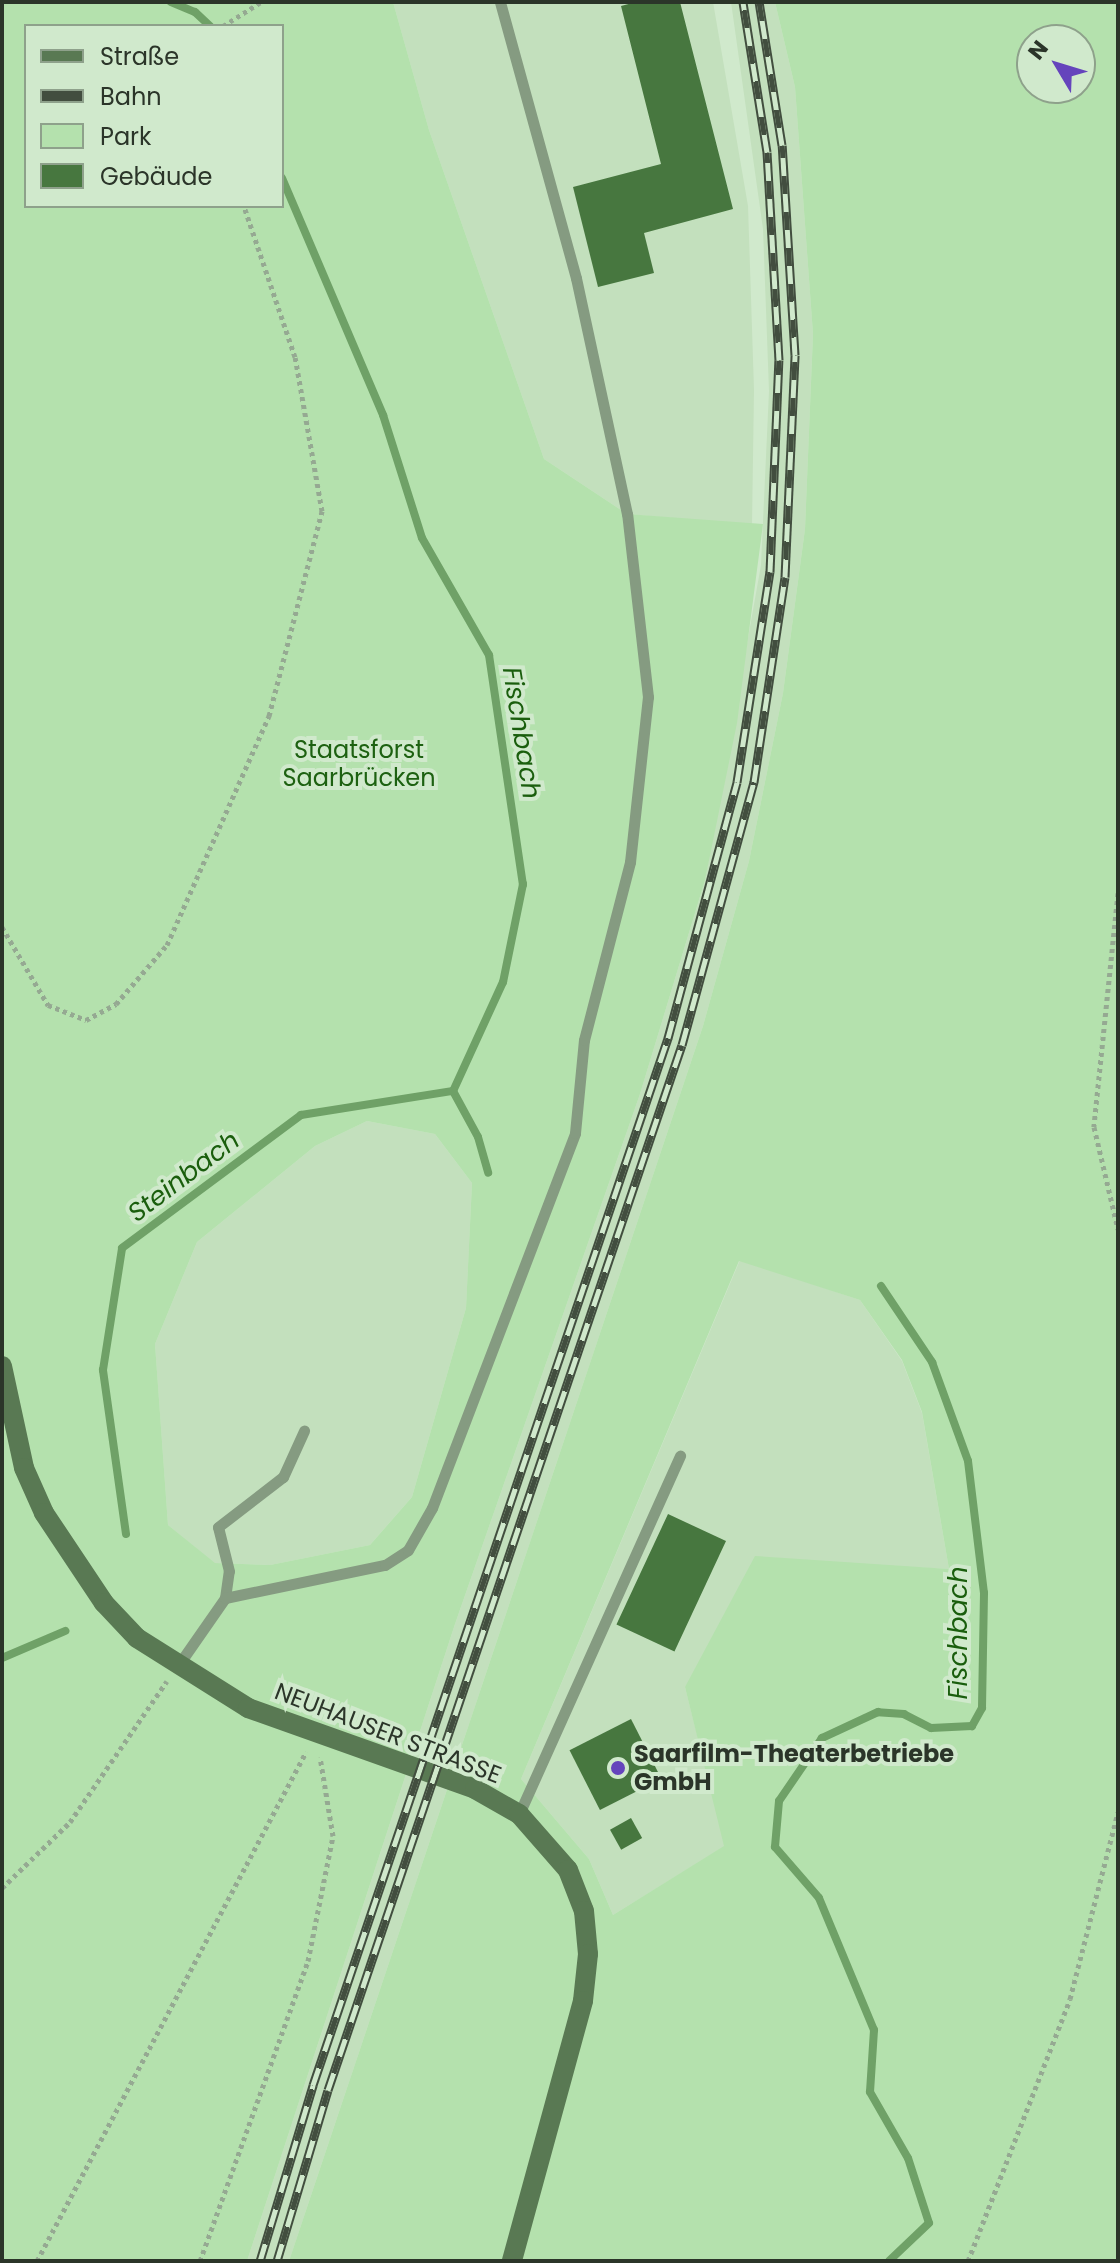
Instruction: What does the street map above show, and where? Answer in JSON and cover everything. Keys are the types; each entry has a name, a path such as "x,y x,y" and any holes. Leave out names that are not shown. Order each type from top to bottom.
{"main road":[{"name":"NEUHAUSER STRASSE","path":"2,1366 24,1468 44,1513 104,1603 177,1668 248,1708 475,1789 519,1814 568,1870 584,1911 588,1954 583,2001 512,2261"}],"lane":[{"path":"225,1598 385,1565 408,1550 432,1508 550,1210 575,1133 584,1040 630,862 648,697 627,514 576,278 500,2"},
{"path":"177,1668 225,1598 229,1571 218,1527 283,1477 304,1431"},
{"path":"519,1814 680,1456"}],"path":[{"path":"227,24 261,2"},
{"path":"2,927 48,1005 86,1020 116,1004 167,945 269,716 322,511 295,357 245,208"},
{"path":"1118,893 1094,1127 1118,1229"},
{"path":"2,1888 70,1822 151,1704"},
{"path":"37,2261 315,1733"},
{"path":"200,2261 308,1961 333,1836 315,1733"},
{"path":"968,2261 1070,1999 1118,1812"}],"shaded area":[{"path":"393,2 713,2 748,206 754,390 752,525 627,514 544,459 429,130"},
{"path":"731,2 775,2 795,87 813,334 805,529 783,693 749,861 703,1026 289,2261 247,2261 455,1624 640,1094 705,880 761,565 769,391 763,229"},
{"path":"367,1121 435,1134 472,1183 466,1308 412,1497 370,1545 270,1565 214,1563 168,1525 155,1344 197,1242 315,1146"},
{"path":"740,1260 860,1300 902,1361 922,1413 949,1569 866,1565 685,1687 725,1846 613,1915 589,1859 521,1779"}],"green space":[{"name":"Staatsforst Saarbrücken","path":"2,2 393,2 429,130 544,459 627,514 763,524 737,723 705,880 640,1094 455,1624 247,2261 2,2261","holes":["367,1121 435,1134 472,1183 466,1308 412,1497 370,1545 270,1565 215,1563 168,1525 155,1344 197,1242 315,1146"]},
{"path":"775,2 1118,2 1118,2261 289,2261 703,1026 749,861 783,693 805,529 813,334 795,87","holes":["739,1261 860,1300 902,1360 922,1412 949,1569 755,1556 685,1687 724,1846 613,1915 589,1859 521,1779"]}],"building":[{"path":"636,2 680,2 733,209 644,233 654,273 598,287 573,187 661,164 621,6"},
{"path":"668,1514 726,1541 674,1652 616,1625"},
{"name":"Saarfilm-Theaterbetriebe GmbH","path":"631,1719 661,1779 600,1810 570,1750"},
{"path":"631,1818 642,1838 621,1850 610,1830"}],"waterway":[{"name":"Fischbach","path":"171,2 195,12 208,24"},
{"name":"Fischbach","path":"284,183 383,415 422,538 489,655 523,884 503,982 453,1091 478,1137 488,1173"},
{"name":"Steinbach","path":"126,1534 103,1370 122,1248 301,1115 453,1091"},
{"name":"Fischbach","path":"881,1286 932,1362 968,1461 984,1593 982,1708 972,1726 931,1728 904,1714 878,1712 822,1738 779,1801 775,1847 819,1898 874,2030 870,2092 908,2158 929,2223 889,2261"},
{"name":"Steinbach","path":"2,1658 65,1631"}],"railway":[{"path":"260,2261 313,2085 668,1038 737,782 770,572 779,360 767,152 743,2"},
{"path":"277,2261 328,2090 682,1045 754,782 785,577 795,355 782,145 759,2"}],"place":[{"name":"Saarfilm-Theaterbetriebe GmbH","path":"618,1768"}]}
